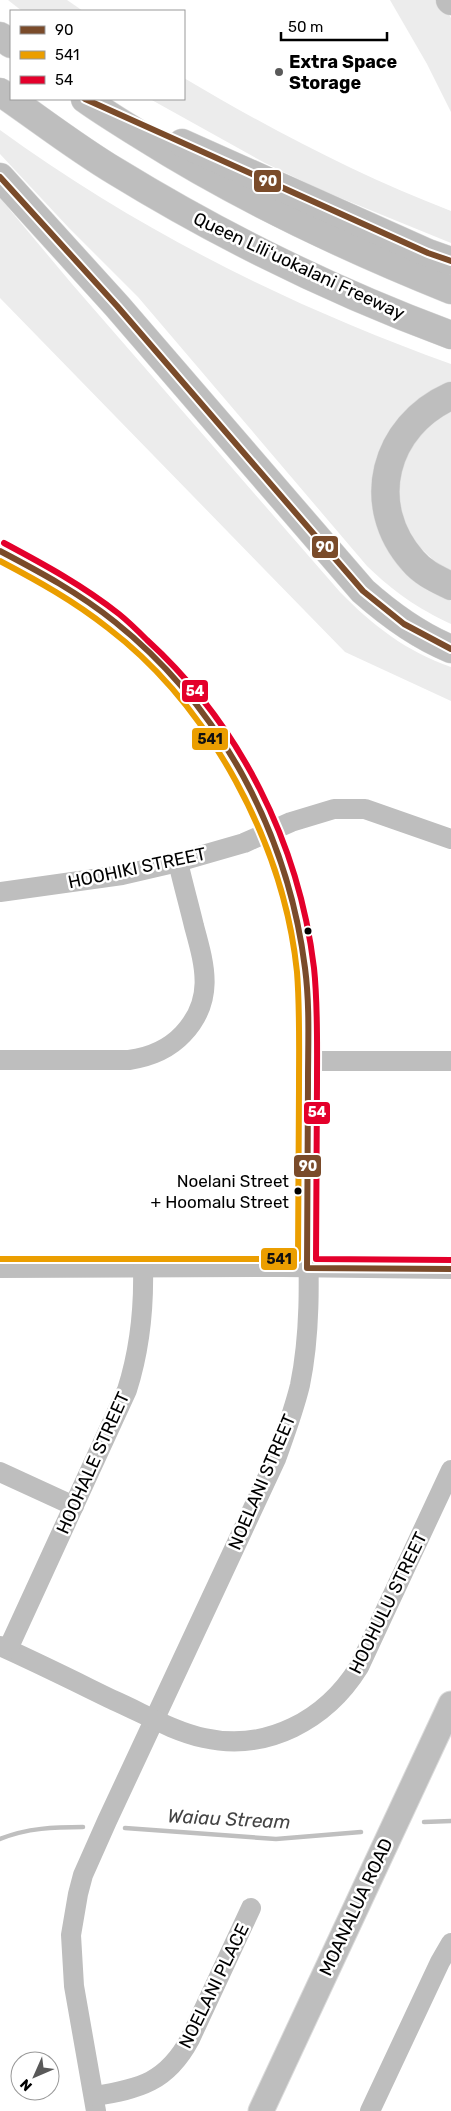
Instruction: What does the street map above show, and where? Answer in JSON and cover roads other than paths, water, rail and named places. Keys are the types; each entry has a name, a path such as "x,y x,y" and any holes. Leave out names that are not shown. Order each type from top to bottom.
{"highway":[{"name":"Queen Liliʻuokalani Freeway","path":"12,100 113,170 230,236 301,271 451,335"},
{"path":"87,100 428,253 451,261"},
{"path":"87,100 163,149 229,188 353,249 451,290"},
{"path":"0,177 117,306 363,591 387,613 410,629 451,649"},
{"path":"451,396 428,408 414,420 403,434 391,458 385,485 386,504 392,530 401,546 414,562 440,581 451,592"}],"main road":[{"name":"MOANALUA ROAD","path":"261,2111 451,1704"}],"street":[{"name":"NOELANI STREET","path":"0,551 45,574 89,602 120,626 160,663 195,702 227,746 270,831 292,896 301,940 307,1004 307,1268 303,1360 300,1383 287,1430 263,1488 104,1827 78,1894 71,1935 74,1986 95,2104"},
{"name":"HOOHIKI STREET","path":"0,892 113,876 178,862 244,843 270,831 325,811 356,808 375,812 451,839"},
{"path":"0,1060 136,1059 166,1048 186,1031 193,1021 203,998 205,971 178,862"},
{"path":"308,1061 451,1061"},
{"path":"0,1268 451,1269"},
{"name":"HOOHALE STREET","path":"4,1648 120,1407 134,1368 142,1326 143,1268"},
{"name":"HOOHULU STREET","path":"4,1648 154,1719 204,1738 226,1741 272,1737 292,1729 325,1708 341,1693 359,1667 451,1470"},
{"path":"0,1472 74,1506"},
{"name":"NOELANI PLACE","path":"95,2104 142,2086 160,2076 178,2058 190,2039 251,1908"},
{"path":"370,2111 440,1962 451,1943"}],"waterway":[{"name":"Waiau Stream","path":"424,1822 451,1821"},
{"name":"Waiau Stream","path":"0,1839 31,1830 83,1827"},
{"name":"Waiau Stream","path":"125,1828 276,1839 361,1832"}],"place":[{"name":"Extra Space Storage","path":"279,72"},
{"name":"Noelani Street + Hoomalu Street","path":"298,1191"}]}
